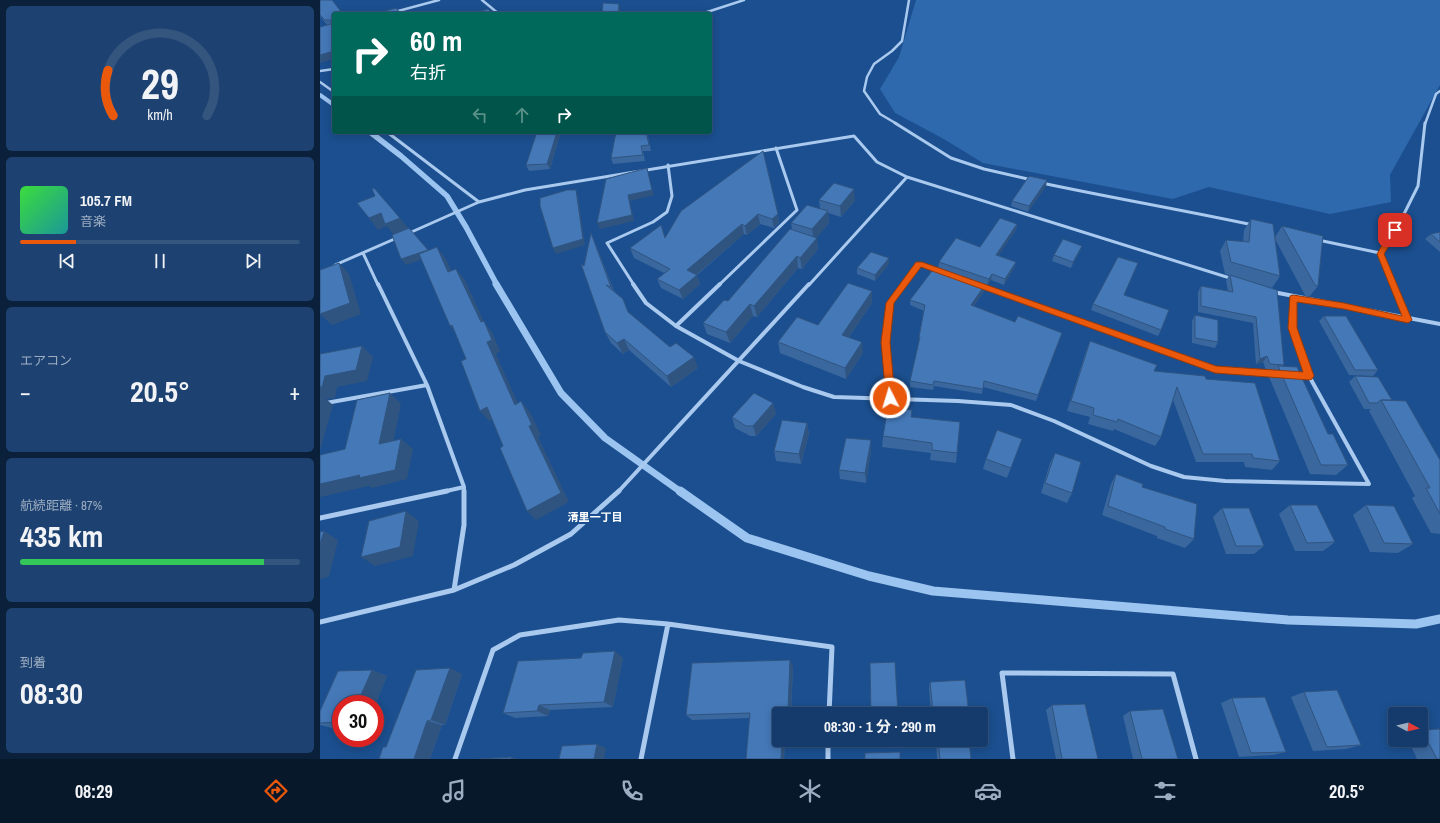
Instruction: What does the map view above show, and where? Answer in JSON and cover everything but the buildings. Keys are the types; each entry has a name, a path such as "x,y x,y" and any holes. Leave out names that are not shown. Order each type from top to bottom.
{"street":[{"path":"394,12 439,0"},
{"path":"482,0 497,12"},
{"path":"707,12 744,0"},
{"path":"909,0 902,41 892,51 874,64 867,77 864,91 880,114 951,158 984,169 1110,198 1186,211 1256,226"},
{"path":"320,71 332,69"},
{"path":"320,82 332,91"},
{"path":"1380,254 1402,218 1418,186 1426,118 1436,94 1440,92"},
{"path":"390,134 479,202"},
{"path":"334,265 479,202 524,190 854,136 877,162 907,177 1234,279"},
{"path":"676,326 797,210 776,148"},
{"path":"668,166 672,196 667,212 653,222 607,243 646,303 676,326 739,361 803,387 834,397 958,401 1011,405 1054,421 1151,466 1184,477 1225,482 1369,484 1309,376 1292,328 1293,298"},
{"path":"320,622 454,590 514,566 571,534 626,484 907,177"},
{"path":"1311,238 1380,254"},
{"path":"363,253 427,385 464,487 464,525 454,590"},
{"path":"1380,254 1408,320"},
{"path":"890,398 885,342 890,303 919,264 941,272"},
{"path":"978,285 1215,370 1286,375"},
{"path":"1271,291 1293,298 1344,306 1408,320 1440,324"},
{"path":"1293,375 1309,376"},
{"path":"320,404 427,385"},
{"path":"320,518 464,487"},
{"path":"456,759 493,650 520,635 619,620 668,624 832,647 830,707"},
{"path":"641,759 668,624"},
{"path":"1013,759 1002,673 1173,674 1196,759"},
{"path":"828,747 828,759"}],"shaded area":[{"path":"916,0 1440,0 1440,85 1390,175 1391,202 1330,214 1209,187 1173,199 983,163 942,138 895,113 880,89 899,57"}],"waterway":[{"path":"320,95 332,104"},
{"path":"373,134 401,156 447,196 466,227 497,285"},
{"path":"496,284 561,393 605,438 681,492"},
{"path":"680,491 747,538 869,576 933,591 1288,620 1416,624 1440,619"}],"district":[{"name":"清里一丁目","path":"595,517"}],"route":[{"path":"890,398 885,342 890,303 919,264 1215,370 1309,376 1292,328 1293,298 1344,306 1408,320 1380,254 1395,230"}]}
